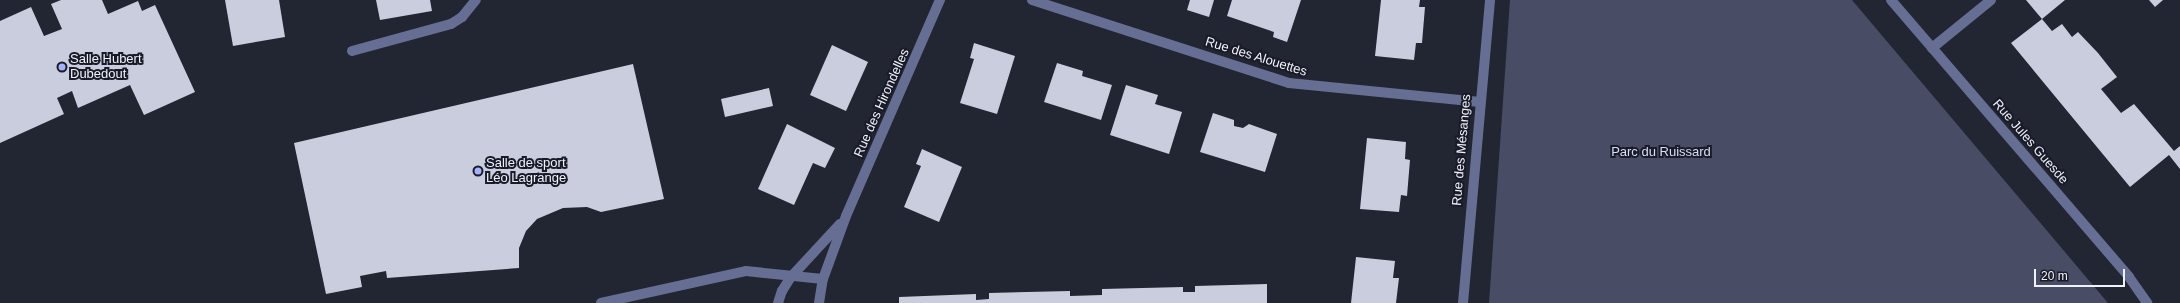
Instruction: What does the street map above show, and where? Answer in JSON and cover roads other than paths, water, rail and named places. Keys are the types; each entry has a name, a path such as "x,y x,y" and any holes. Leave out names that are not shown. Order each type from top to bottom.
{"street":[{"path":"352,51 440,28 462,17 476,0"},
{"name":"Rue des Hirondelles","path":"819,303 823,279 846,216 940,0"},
{"name":"Rue des Alouettes","path":"1032,0 1289,83 1480,102"},
{"name":"Rue des Mésanges","path":"1463,303 1490,0"},
{"name":"Rue Jules Guesde","path":"1891,0 2129,277 2147,303"},
{"path":"1932,48 1991,0"},
{"name":"Rue des Hirondelles","path":"778,303 782,290 793,274 828,239 846,216"},
{"path":"601,303 746,271 793,274 823,279"}],"place":[{"name":"Salle Hubert Dubedout","path":"62,67"},
{"name":"Salle de sport Léo Lagrange","path":"478,171"}],"park label":[{"name":"Parc du Ruissard","path":"1661,152"}]}
